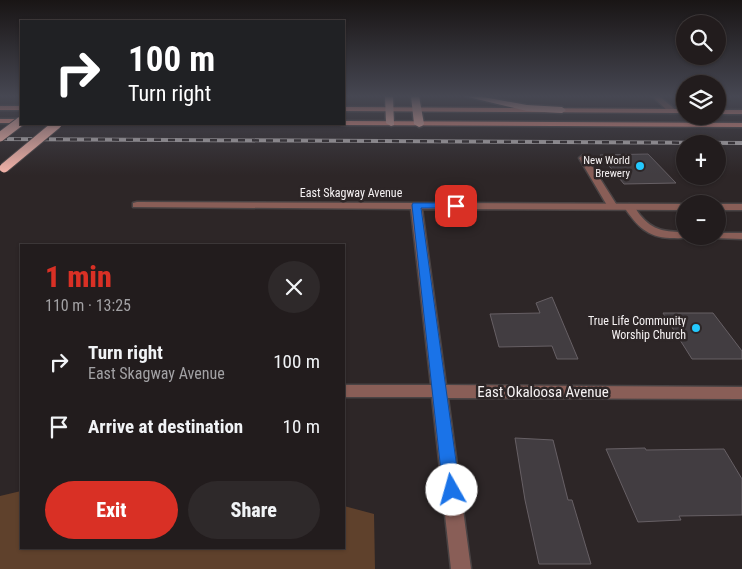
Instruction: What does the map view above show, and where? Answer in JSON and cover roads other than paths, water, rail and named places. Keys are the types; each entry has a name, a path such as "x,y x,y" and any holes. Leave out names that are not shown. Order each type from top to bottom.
{"highway":[{"path":"0,137 19,123"},
{"path":"2,170 56,125"}],"main road":[{"path":"345,123 742,125"}],"street":[{"path":"583,158 613,206"},
{"name":"East Skagway Avenue","path":"137,205 676,207"},
{"path":"416,205 462,569"},
{"path":"629,207 642,225 649,231 661,235 676,235"},
{"path":"726,207 742,207"},
{"path":"726,236 742,236"},
{"name":"East Okaloosa Avenue","path":"345,391 742,393"}],"railway":[{"path":"0,139 742,143"}],"place":[{"name":"New World Brewery","path":"640,166"},
{"name":"True Life Community Worship Church","path":"696,328"}]}
